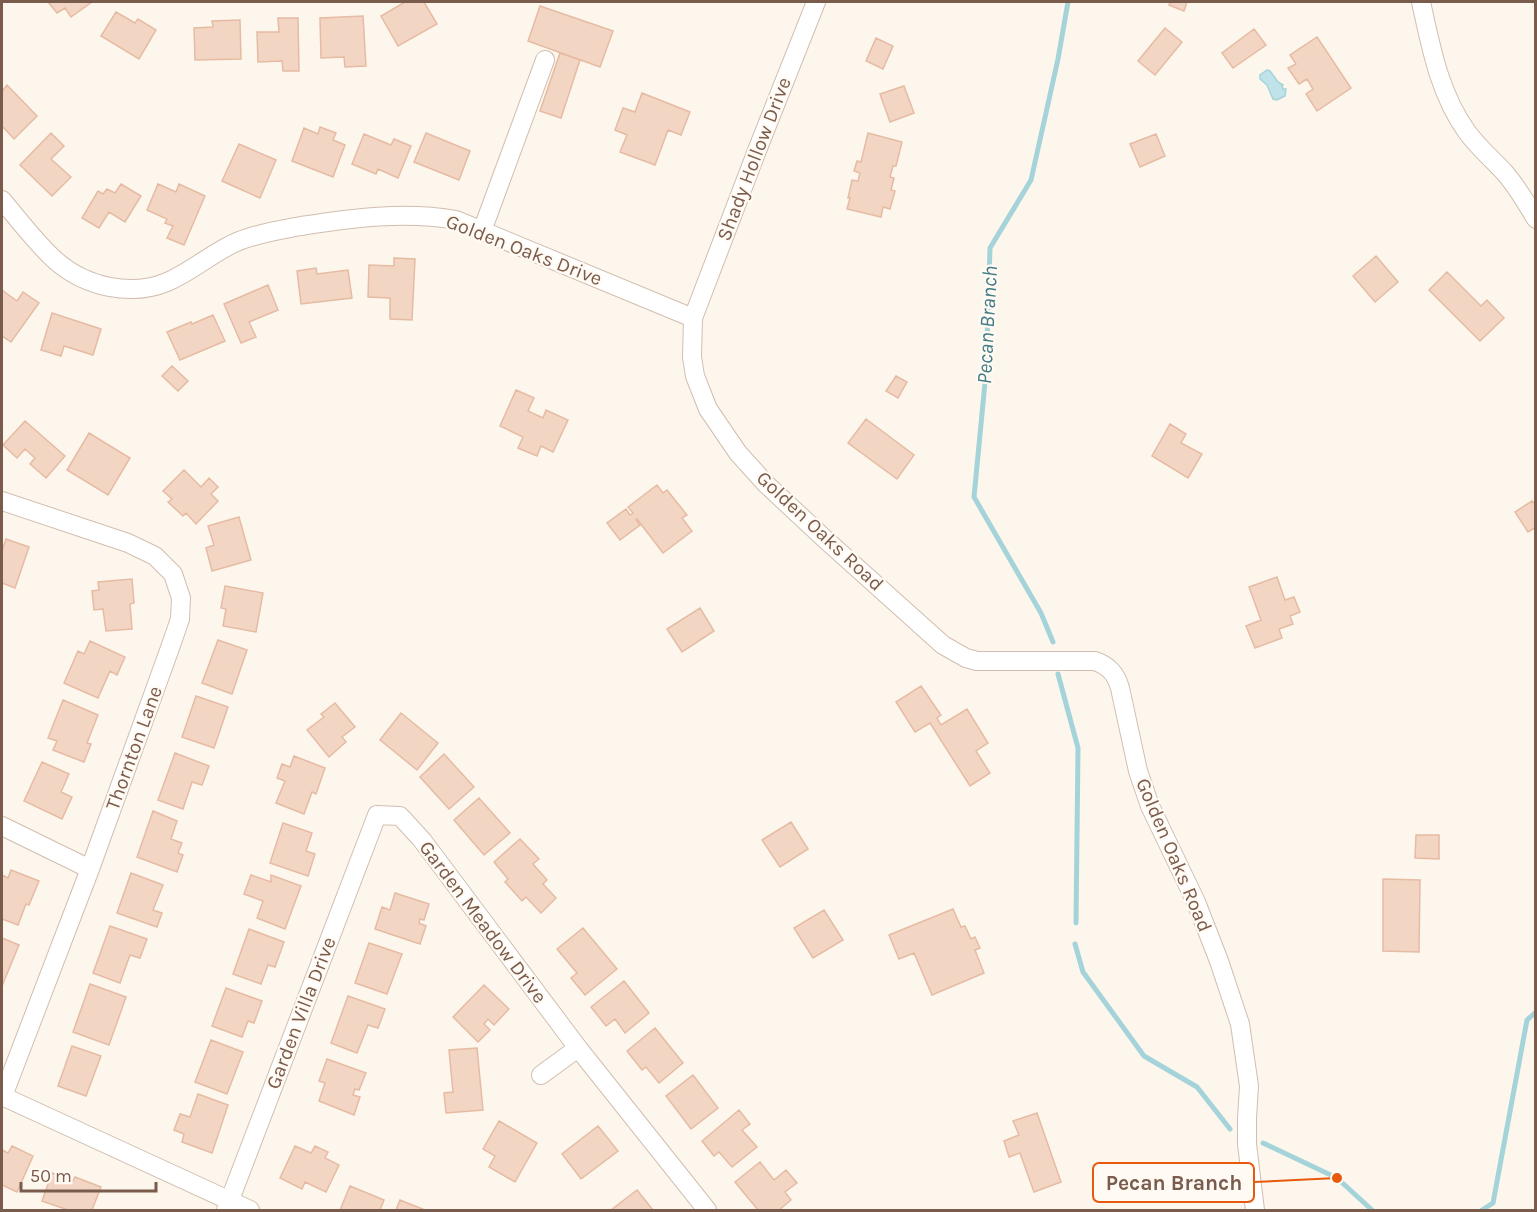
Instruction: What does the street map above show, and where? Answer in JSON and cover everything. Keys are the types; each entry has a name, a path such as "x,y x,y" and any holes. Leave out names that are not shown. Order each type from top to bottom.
{"street":[{"name":"Shady Hollow Drive","path":"693,318 816,2"},
{"path":"1421,2 1439,76 1454,112 1474,142 1505,173 1522,195 1536,219"},
{"path":"482,231 545,60"},
{"name":"Golden Oaks Drive","path":"2,200 44,250 58,263 75,274 110,287 129,290 150,288 169,281 238,241 269,231 388,216 438,217 456,220 693,318"},
{"name":"Golden Oaks Road","path":"693,318 692,357 696,376 708,408 738,453 766,484 943,645 966,658 977,661 1095,661 1110,669 1116,676 1138,771 1150,806 1196,902 1240,1024 1249,1086 1247,1144 1255,1210"},
{"name":"Thornton Lane","path":"2,501 128,543 155,556 173,574 181,598 180,619 170,648 90,869 2,1096"},
{"name":"Garden Meadow Drive","path":"377,815 400,816 422,840 578,1048 706,1210"},
{"name":"Garden Villa Drive","path":"228,1206 377,815"},
{"path":"2,826 90,869"},
{"path":"541,1075 578,1048"},
{"path":"2,1096 228,1206 250,1210"}],"water":[{"path":"1267,70 1283,85 1283,89 1286,89 1285,96 1277,100 1273,99 1267,85 1260,79 1260,75"}],"building":[{"path":"48,2 92,2 71,17 65,8 57,13"},
{"path":"405,2 424,2 437,24 398,46 381,16"},
{"path":"1170,2 1187,2 1184,11 1169,5"},
{"path":"540,6 613,31 600,67 528,41"},
{"path":"116,12 135,23 138,19 156,30 139,59 101,36"},
{"path":"363,16 366,66 345,67 344,57 321,58 320,18"},
{"path":"278,18 298,18 299,71 283,71 282,61 258,62 257,32 279,32"},
{"path":"240,20 241,59 195,60 194,28 213,27 212,21"},
{"path":"1165,28 1182,42 1155,75 1138,61"},
{"path":"1254,29 1266,45 1233,68 1222,53"},
{"path":"1317,37 1351,88 1317,111 1306,94 1313,89 1307,79 1299,84 1288,68 1296,64 1290,55"},
{"path":"876,38 893,46 883,69 866,61"},
{"path":"560,53 580,60 561,118 540,111"},
{"path":"7,85 37,116 14,139 2,126 2,91"},
{"path":"904,86 914,113 890,122 880,94"},
{"path":"642,93 690,112 681,135 668,130 655,165 620,152 627,135 615,130 623,108 635,112"},
{"path":"320,127 336,133 333,140 345,145 333,177 292,161 304,128 318,134"},
{"path":"51,133 64,146 51,159 71,177 52,196 20,165"},
{"path":"426,133 470,151 459,180 414,162"},
{"path":"868,133 902,142 896,166 893,166 890,177 894,178 891,190 895,191 890,209 883,207 881,217 847,209 852,180 858,181 860,173 854,171 857,161 861,162"},
{"path":"364,134 391,145 394,139 411,146 398,178 378,169 376,174 352,164"},
{"path":"1156,134 1165,156 1140,167 1130,144"},
{"path":"239,144 276,160 260,198 222,181"},
{"path":"121,184 141,196 125,222 109,212 99,228 82,218 98,191 103,194 107,189 115,193"},
{"path":"158,184 176,192 179,184 205,196 184,245 167,238 173,226 165,223 167,219 147,210"},
{"path":"1376,256 1398,282 1375,302 1353,276"},
{"path":"394,258 415,259 412,320 390,319 390,298 368,297 369,265 394,266"},
{"path":"316,268 317,274 348,270 352,298 301,304 297,271"},
{"path":"1447,272 1481,306 1487,300 1504,318 1480,341 1429,290"},
{"path":"268,285 278,310 249,322 256,337 241,343 224,304"},
{"path":"2,290 17,301 23,292 39,303 11,342 2,336"},
{"path":"52,313 101,329 93,355 64,346 61,356 41,350"},
{"path":"213,315 225,341 180,360 167,332"},
{"path":"172,366 188,381 178,391 162,376"},
{"path":"896,376 907,382 898,398 886,391"},
{"path":"516,390 534,398 528,411 543,418 546,410 568,420 553,452 541,446 537,456 518,448 523,437 500,426"},
{"path":"866,419 914,455 897,479 848,443"},
{"path":"25,421 65,456 46,478 30,464 35,458 25,449 17,458 3,445"},
{"path":"1170,424 1186,434 1181,443 1202,454 1188,478 1152,456"},
{"path":"89,433 130,458 108,495 67,470"},
{"path":"184,470 201,487 209,478 218,487 211,494 218,501 196,524 186,513 183,516 168,502 172,499 163,491"},
{"path":"657,485 663,493 667,490 687,515 682,518 692,531 663,553 637,519 640,525 620,540 607,523 626,509 630,515 633,513 628,507"},
{"path":"1532,501 1536,505 1536,527 1528,532 1515,512"},
{"path":"239,517 251,560 212,571 206,548 214,545 208,526"},
{"path":"6,539 29,547 15,588 2,583 2,551"},
{"path":"1277,577 1285,600 1294,597 1300,612 1290,616 1293,624 1279,629 1282,638 1255,648 1246,626 1261,620 1249,587"},
{"path":"132,579 134,603 130,604 132,629 106,631 103,609 94,610 92,591 99,590 98,582"},
{"path":"225,586 263,593 256,632 223,626 226,609 221,608"},
{"path":"700,608 714,631 682,652 667,629"},
{"path":"218,640 247,650 232,694 202,683"},
{"path":"90,641 125,657 117,675 110,671 98,698 64,683 78,651 84,654"},
{"path":"921,686 941,715 937,718 941,725 967,709 988,743 976,751 990,773 970,786 930,723 915,732 896,702"},
{"path":"196,696 228,707 214,748 182,737"},
{"path":"63,700 98,715 87,743 91,744 84,762 53,750 57,741 48,738"},
{"path":"335,703 355,727 342,737 346,742 329,757 307,730 324,717 321,714"},
{"path":"401,713 438,743 417,770 380,740"},
{"path":"175,753 209,766 202,785 192,782 183,809 158,800"},
{"path":"444,754 474,787 449,809 420,777"},
{"path":"294,756 325,768 316,794 312,792 304,814 276,803 285,781 277,778 282,764 290,767"},
{"path":"42,762 69,774 61,792 72,797 62,819 24,801"},
{"path":"479,798 510,833 484,855 454,820"},
{"path":"153,811 177,821 171,839 182,843 178,853 183,855 177,872 137,857"},
{"path":"791,822 808,849 780,867 762,840"},
{"path":"283,823 312,833 306,851 315,854 308,876 270,863"},
{"path":"1416,835 1439,835 1439,859 1415,858"},
{"path":"520,839 539,859 533,864 547,880 543,884 556,898 541,913 526,897 522,901 505,882 508,879 494,862"},
{"path":"11,870 39,881 29,905 26,904 18,925 2,919 2,875 8,878"},
{"path":"131,873 163,885 153,910 162,913 157,927 117,913"},
{"path":"251,875 271,882 271,875 301,886 285,929 257,918 263,901 244,894"},
{"path":"1383,879 1420,880 1419,952 1383,951"},
{"path":"395,893 429,904 424,920 420,919 419,923 426,926 420,944 375,929 382,907 390,910"},
{"path":"953,909 961,927 965,926 971,939 975,937 980,948 975,950 984,973 932,995 914,953 899,959 889,935"},
{"path":"824,910 843,940 813,958 794,928"},
{"path":"110,926 147,939 140,958 130,955 120,983 93,973"},
{"path":"583,928 617,969 585,995 571,978 577,973 557,949"},
{"path":"249,929 284,942 275,967 268,965 261,984 233,974"},
{"path":"2,938 19,945 2,986"},
{"path":"369,943 402,954 387,994 355,983"},
{"path":"624,981 649,1013 625,1033 615,1019 606,1026 591,1007"},
{"path":"90,984 126,997 109,1045 73,1032"},
{"path":"484,985 509,1009 494,1025 488,1019 484,1024 490,1030 478,1042 453,1017"},
{"path":"226,988 262,1001 254,1023 248,1021 242,1037 212,1026"},
{"path":"348,996 385,1009 378,1028 368,1025 357,1053 331,1043"},
{"path":"655,1028 683,1063 659,1083 646,1067 642,1070 627,1051"},
{"path":"211,1040 243,1052 227,1094 195,1082"},
{"path":"72,1046 101,1056 86,1096 58,1086"},
{"path":"477,1048 483,1110 446,1113 444,1093 453,1092 449,1050"},
{"path":"327,1059 366,1073 359,1090 355,1089 353,1095 360,1097 354,1115 319,1101 325,1083 319,1081"},
{"path":"693,1075 718,1108 691,1129 666,1096"},
{"path":"198,1094 228,1105 212,1153 182,1142 184,1134 174,1130 180,1114 190,1117"},
{"path":"739,1110 750,1124 742,1130 757,1147 732,1167 719,1152 714,1156 702,1141"},
{"path":"1037,1113 1061,1182 1034,1192 1020,1153 1009,1157 1004,1141 1019,1135 1013,1121"},
{"path":"499,1121 537,1143 515,1182 489,1167 495,1156 483,1149"},
{"path":"598,1126 618,1151 581,1179 562,1154"},
{"path":"12,1146 33,1156 17,1192 2,1185 2,1150 8,1153"},
{"path":"295,1146 311,1153 315,1146 328,1152 325,1158 339,1165 326,1192 305,1182 302,1189 280,1178"},
{"path":"760,1162 774,1180 786,1170 797,1183 785,1192 791,1200 779,1210 758,1210 735,1182"},
{"path":"52,1173 73,1181 75,1177 101,1187 92,1210 68,1210 42,1201"},
{"path":"350,1186 384,1200 380,1210 340,1210"},
{"path":"637,1190 653,1210 611,1210"},
{"path":"400,1200 425,1210 396,1210"}],"waterway":[{"name":"Pecan Branch","path":"1053,642 1041,613 974,497 986,372 990,248 1031,180 1058,59 1068,2"},
{"name":"Pecan Branch","path":"1058,674 1078,748 1076,923"},
{"name":"Pecan Branch","path":"1075,944 1083,972 1144,1056 1197,1087 1230,1129"},
{"name":"Pecan Branch","path":"1482,1210 1493,1203 1527,1020 1536,1012"},
{"name":"Pecan Branch","path":"1263,1143 1337,1178 1372,1210"}],"place":[{"name":"Pecan Branch","path":"1337,1178"}]}
